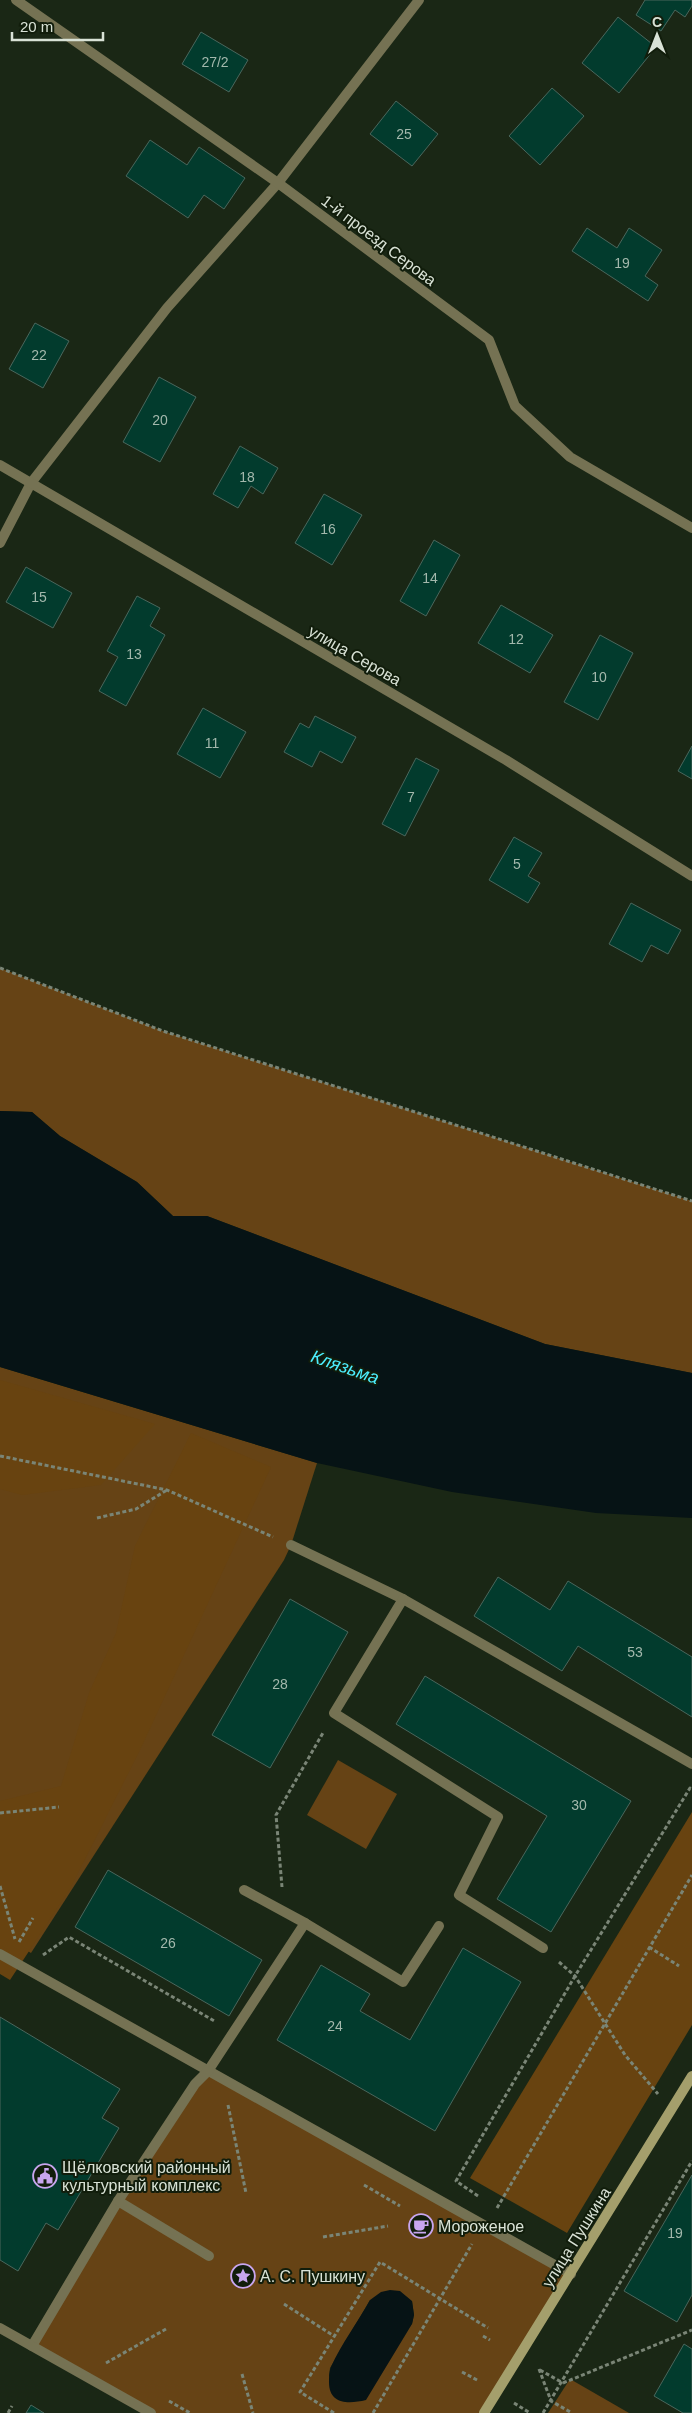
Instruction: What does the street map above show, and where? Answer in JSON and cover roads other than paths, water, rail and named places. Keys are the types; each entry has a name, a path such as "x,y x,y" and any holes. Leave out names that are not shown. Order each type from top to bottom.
{"street":[{"name":"1-й проезд Серова","path":"16,0 278,183 489,340 515,406 570,457 692,528"},
{"path":"0,543 31,483 167,308 278,183 419,0"},
{"name":"улица Серова","path":"0,465 497,755 692,876"},
{"path":"291,1545 403,1599 692,1764"},
{"path":"403,1599 334,1713 498,1817 459,1895 543,1948"},
{"path":"244,1890 402,1982 439,1926"},
{"path":"32,2346 118,2201 195,2084 208,2072 305,1924"},
{"path":"0,1954 571,2274"},
{"name":"улица Пушкина","path":"484,2413 692,2076"},
{"path":"118,2201 209,2256"},
{"path":"0,2328 151,2413"}],"water":[{"name":"Клязьма","path":"0,1111 32,1112 60,1136 137,1182 173,1216 207,1216 545,1344 692,1373 692,1518 596,1513 452,1492 317,1463 0,1367"},
{"path":"390,2290 400,2291 412,2301 414,2315 412,2324 366,2400 347,2402 336,2399 332,2395 329,2382 331,2367 335,2358 370,2300 381,2292"}],"place":[{"name":"Щёлковский районный культурный комплекс","path":"45,2176"},
{"name":"Мороженое","path":"421,2226"},
{"name":"А. С. Пушкину","path":"243,2276"}]}
